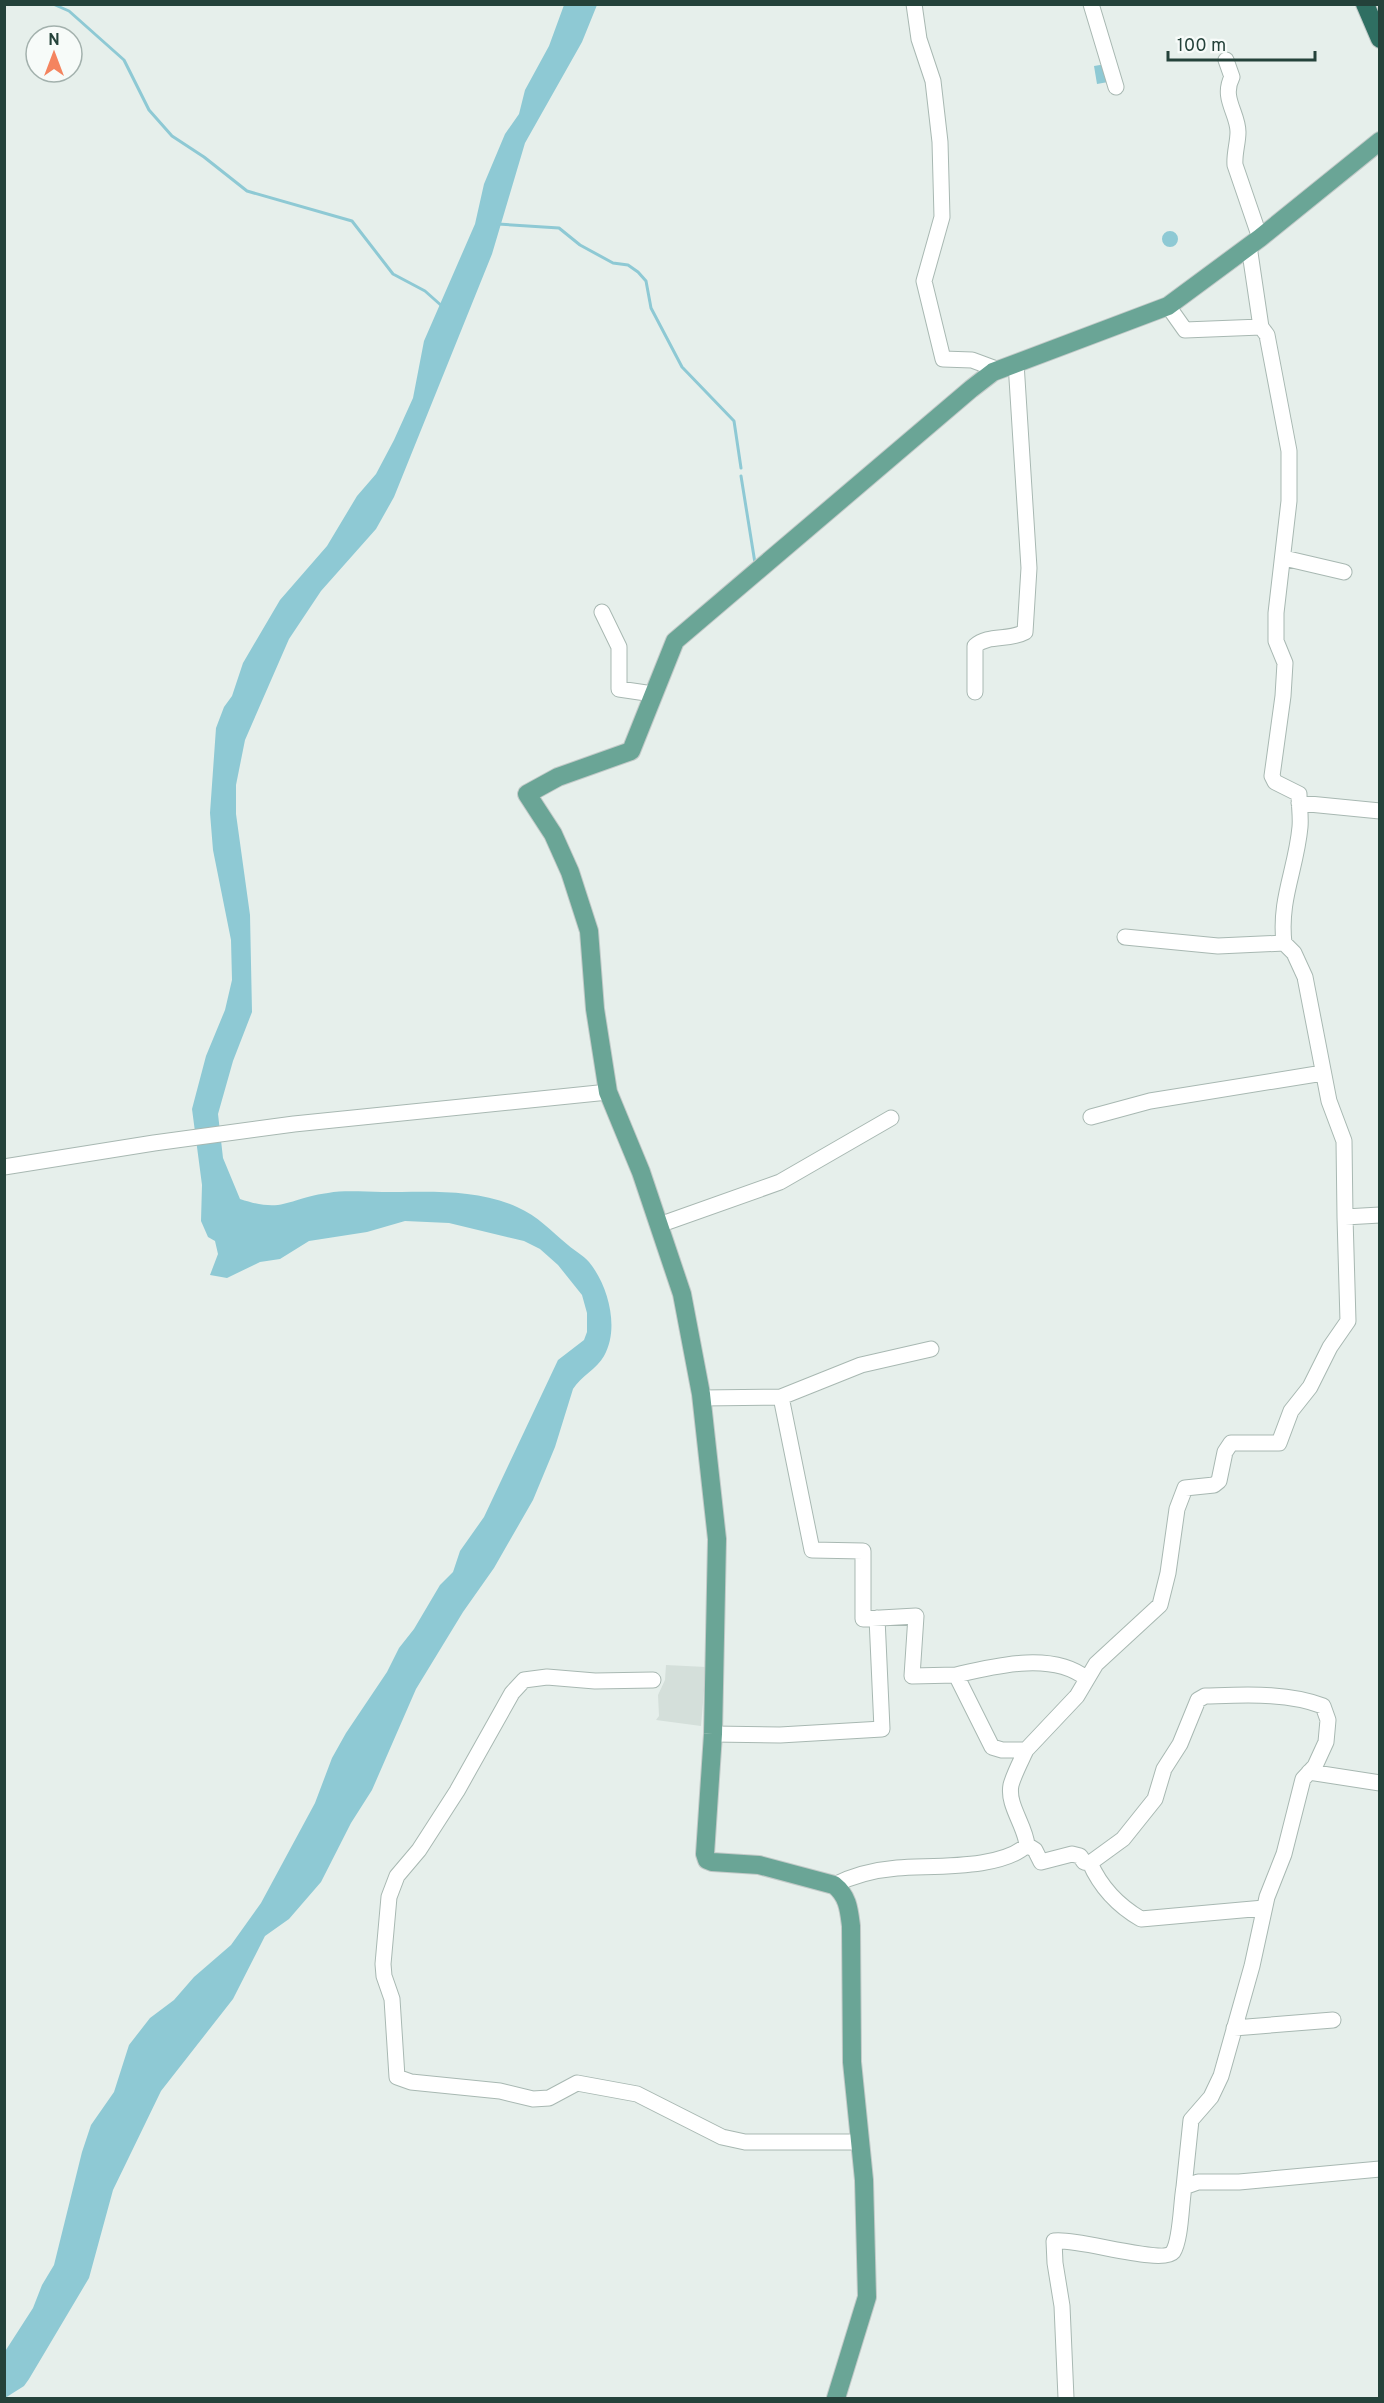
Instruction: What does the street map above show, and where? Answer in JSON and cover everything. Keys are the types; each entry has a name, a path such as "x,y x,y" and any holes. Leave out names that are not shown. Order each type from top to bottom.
{"highway":[{"path":"1365,4 1380,39"}],"main road":[{"path":"836,2398 867,2297 860,2142 852,2062 851,1926 848,1905 842,1892 834,1885 759,1865 723,1865 707,1860 705,1854 713,1734 717,1539 702,1398 682,1294 641,1172 608,1092 596,1009 589,931 570,872 553,834 527,794 558,777 631,751 675,641 971,389 1008,366 1168,306 1254,242 1380,141"}],"street":[{"path":"914,4 919,39 933,81 940,142 942,217 924,281 943,359 972,360 1008,366 1029,568 1025,632 1016,637 982,640 975,646 975,692"},
{"path":"1091,4 1116,87"},
{"path":"1066,2398 1062,2306 1054,2241 1092,2244 1154,2258 1167,2257 1173,2252 1177,2241 1191,2120 1211,2097 1221,2076 1252,1966 1264,1908 1284,1854 1303,1779 1315,1766 1326,1742 1328,1719 1323,1706 1310,1701 1205,1696 1198,1700 1180,1744 1164,1769 1155,1800 1123,1839 1090,1863 1072,1854 1041,1862 1035,1850 1027,1845 1011,1796 1011,1785 1026,1750 1077,1696 1096,1664 1160,1605 1168,1573 1177,1509 1185,1488 1214,1485 1219,1481 1225,1452 1231,1443 1279,1443 1291,1412 1310,1387 1330,1347 1348,1321 1344,1141 1323,1073 1305,977 1294,953 1284,943 1282,921 1284,900 1300,826 1299,795 1275,782 1272,776 1285,663 1276,641 1276,613 1290,501 1290,451 1267,335 1261,327 1254,242 1234,165 1238,133 1232,115 1228,84 1232,77 1226,60"},
{"path":"1168,306 1185,330 1261,327"},
{"path":"1284,558 1344,572"},
{"path":"603,612 619,647 619,689 653,694"},
{"path":"1299,803 1380,811"},
{"path":"1125,937 1218,946 1284,943"},
{"path":"1091,1117 1150,1101 1323,1073"},
{"path":"4,1167 294,1124 608,1092"},
{"path":"659,1225 780,1182 891,1118"},
{"path":"1345,1217 1380,1215"},
{"path":"702,1398 781,1396 861,1365 931,1349"},
{"path":"713,1734 780,1735 882,1729 863,1551 812,1550 781,1396"},
{"path":"870,1619 916,1616 912,1676 956,1675 986,1668 1043,1663 1077,1671 1087,1679"},
{"path":"956,1675 992,1747 1002,1750 1026,1750"},
{"path":"653,1680 595,1681 547,1677 524,1680 512,1693 457,1791 419,1850 397,1876 389,1897 383,1964 384,1977 392,1999 397,2077 411,2082 500,2091 533,2099 549,2098 577,2083 637,2094 722,2137 745,2142 860,2142"},
{"path":"1310,1772 1380,1783"},
{"path":"834,1885 854,1875 894,1868 1000,1860 1027,1845"},
{"path":"1090,1863 1099,1883 1129,1912 1141,1919 1264,1908"},
{"path":"1234,2028 1333,2020"},
{"path":"1184,2187 1198,2182 1239,2182 1380,2169"}],"shaded area":[{"path":"666,1665 706,1667 701,1726 656,1720 659,1716 658,1695 665,1680"}],"water":[{"path":"564,5 597,5 582,42 525,143 492,254 394,497 376,529 321,591 289,639 245,740 236,785 236,814 250,915 252,1012 233,1061 218,1114 223,1158 240,1199 277,1205 314,1195 341,1192 451,1192 501,1201 525,1211 584,1257 596,1271 610,1307 609,1345 601,1361 573,1389 555,1447 533,1500 494,1568 463,1612 416,1689 372,1790 351,1823 321,1882 289,1919 265,1936 233,1999 161,2091 113,2190 89,2278 29,2379 24,2386 5,2398 4,2353 33,2308 42,2285 54,2265 82,2152 91,2125 114,2092 129,2045 150,2018 174,2000 194,1977 231,1945 261,1903 315,1803 332,1758 346,1733 387,1672 399,1648 414,1629 440,1585 453,1572 460,1551 484,1517 558,1360 584,1340 587,1332 587,1313 582,1295 558,1265 540,1249 524,1241 449,1223 405,1221 367,1232 309,1241 280,1259 260,1262 227,1278 210,1275 218,1254 215,1241 208,1237 201,1221 202,1185 192,1109 206,1056 225,1010 232,980 231,940 213,850 210,813 216,728 224,707 232,696 243,663 280,600 327,546 357,496 376,474 394,440 413,398 424,341 475,224 484,184 505,134 519,114 525,90 549,46"},
{"path":"1106,64 1108,82 1097,84 1094,66"},
{"path":"1170,231 1178,239 1170,247 1162,239"}],"waterway":[{"path":"53,4 69,11 124,60 149,110 172,136 204,157 247,191 352,221 393,274 425,291 443,307"},
{"path":"498,224 559,228 580,245 613,263 628,265 638,272 646,281 651,308 682,367 734,421 741,468"},
{"path":"741,476 755,563"}]}
